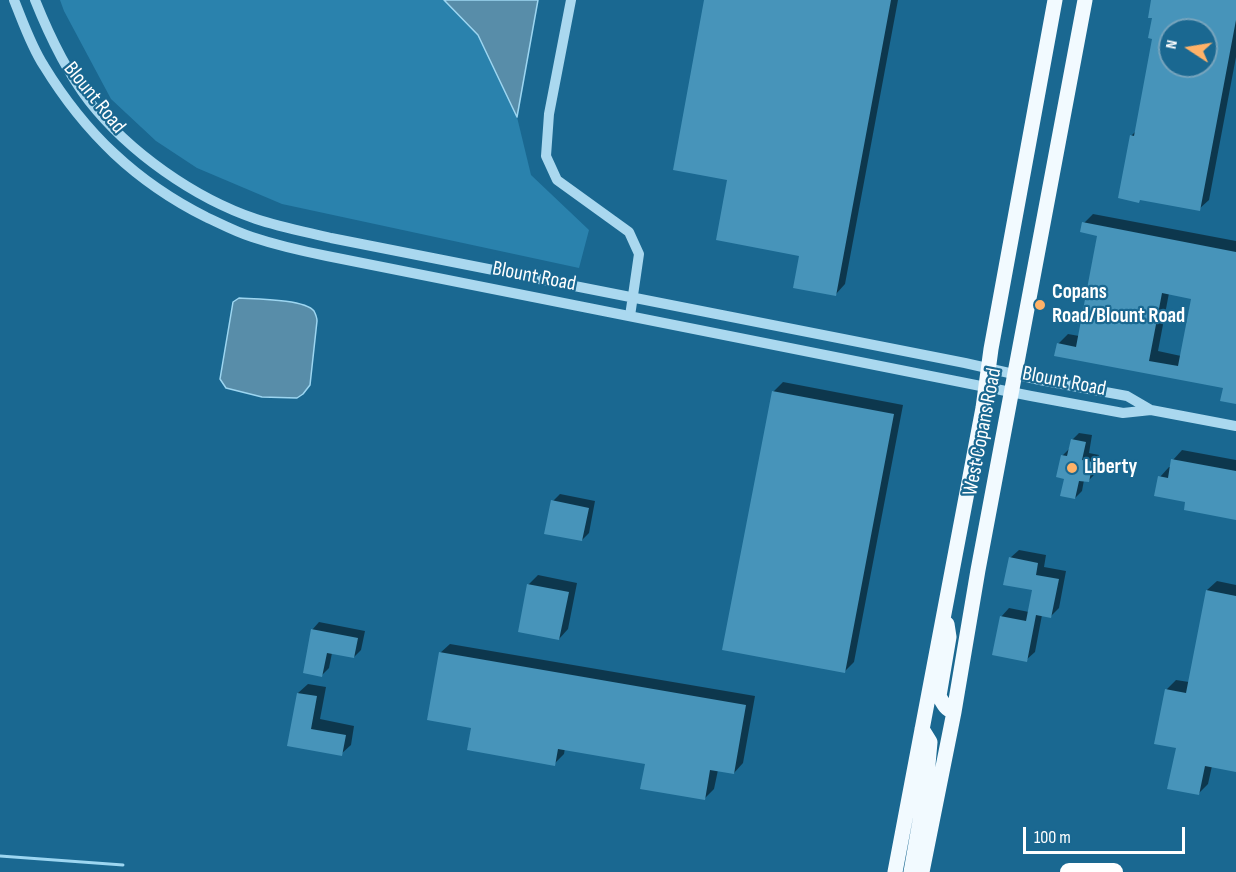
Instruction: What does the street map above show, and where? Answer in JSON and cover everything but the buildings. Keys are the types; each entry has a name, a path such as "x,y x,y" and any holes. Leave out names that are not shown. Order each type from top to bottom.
{"highway":[{"path":"1069,872 1114,872"}],"main road":[{"name":"West Copans Road","path":"895,872 944,606 958,543 1055,0"},
{"name":"West Copans Road","path":"922,872 954,712 978,570 1085,0"},
{"path":"944,606 949,637 939,696 943,704 954,712"},
{"path":"911,872 926,787 930,742 922,729"}],"street":[{"name":"Blount Road","path":"14,0 43,65 91,131 129,168 164,194 230,229 251,237 289,248 1011,392 1123,413 1151,410 1236,426"},
{"name":"Blount Road","path":"34,0 68,68 89,100 114,128 147,159 205,197 255,219 292,230 1127,396 1151,410"},
{"path":"571,0 549,114 546,156 557,180 629,232 639,254 630,316"}],"shaded area":[{"path":"60,0 445,0 478,35 517,117 531,175 589,230 579,268 282,204 197,168 156,141 111,99"},
{"path":"444,0 538,0 517,117 478,35"},
{"path":"239,298 291,302 309,307 314,311 317,321 310,385 297,398 262,397 226,388 220,379 233,302"}],"waterway":[{"path":"0,856 123,865"}],"place":[{"name":"Copans Road/Blount Road","path":"1040,305"},
{"name":"Liberty","path":"1072,468"}]}
